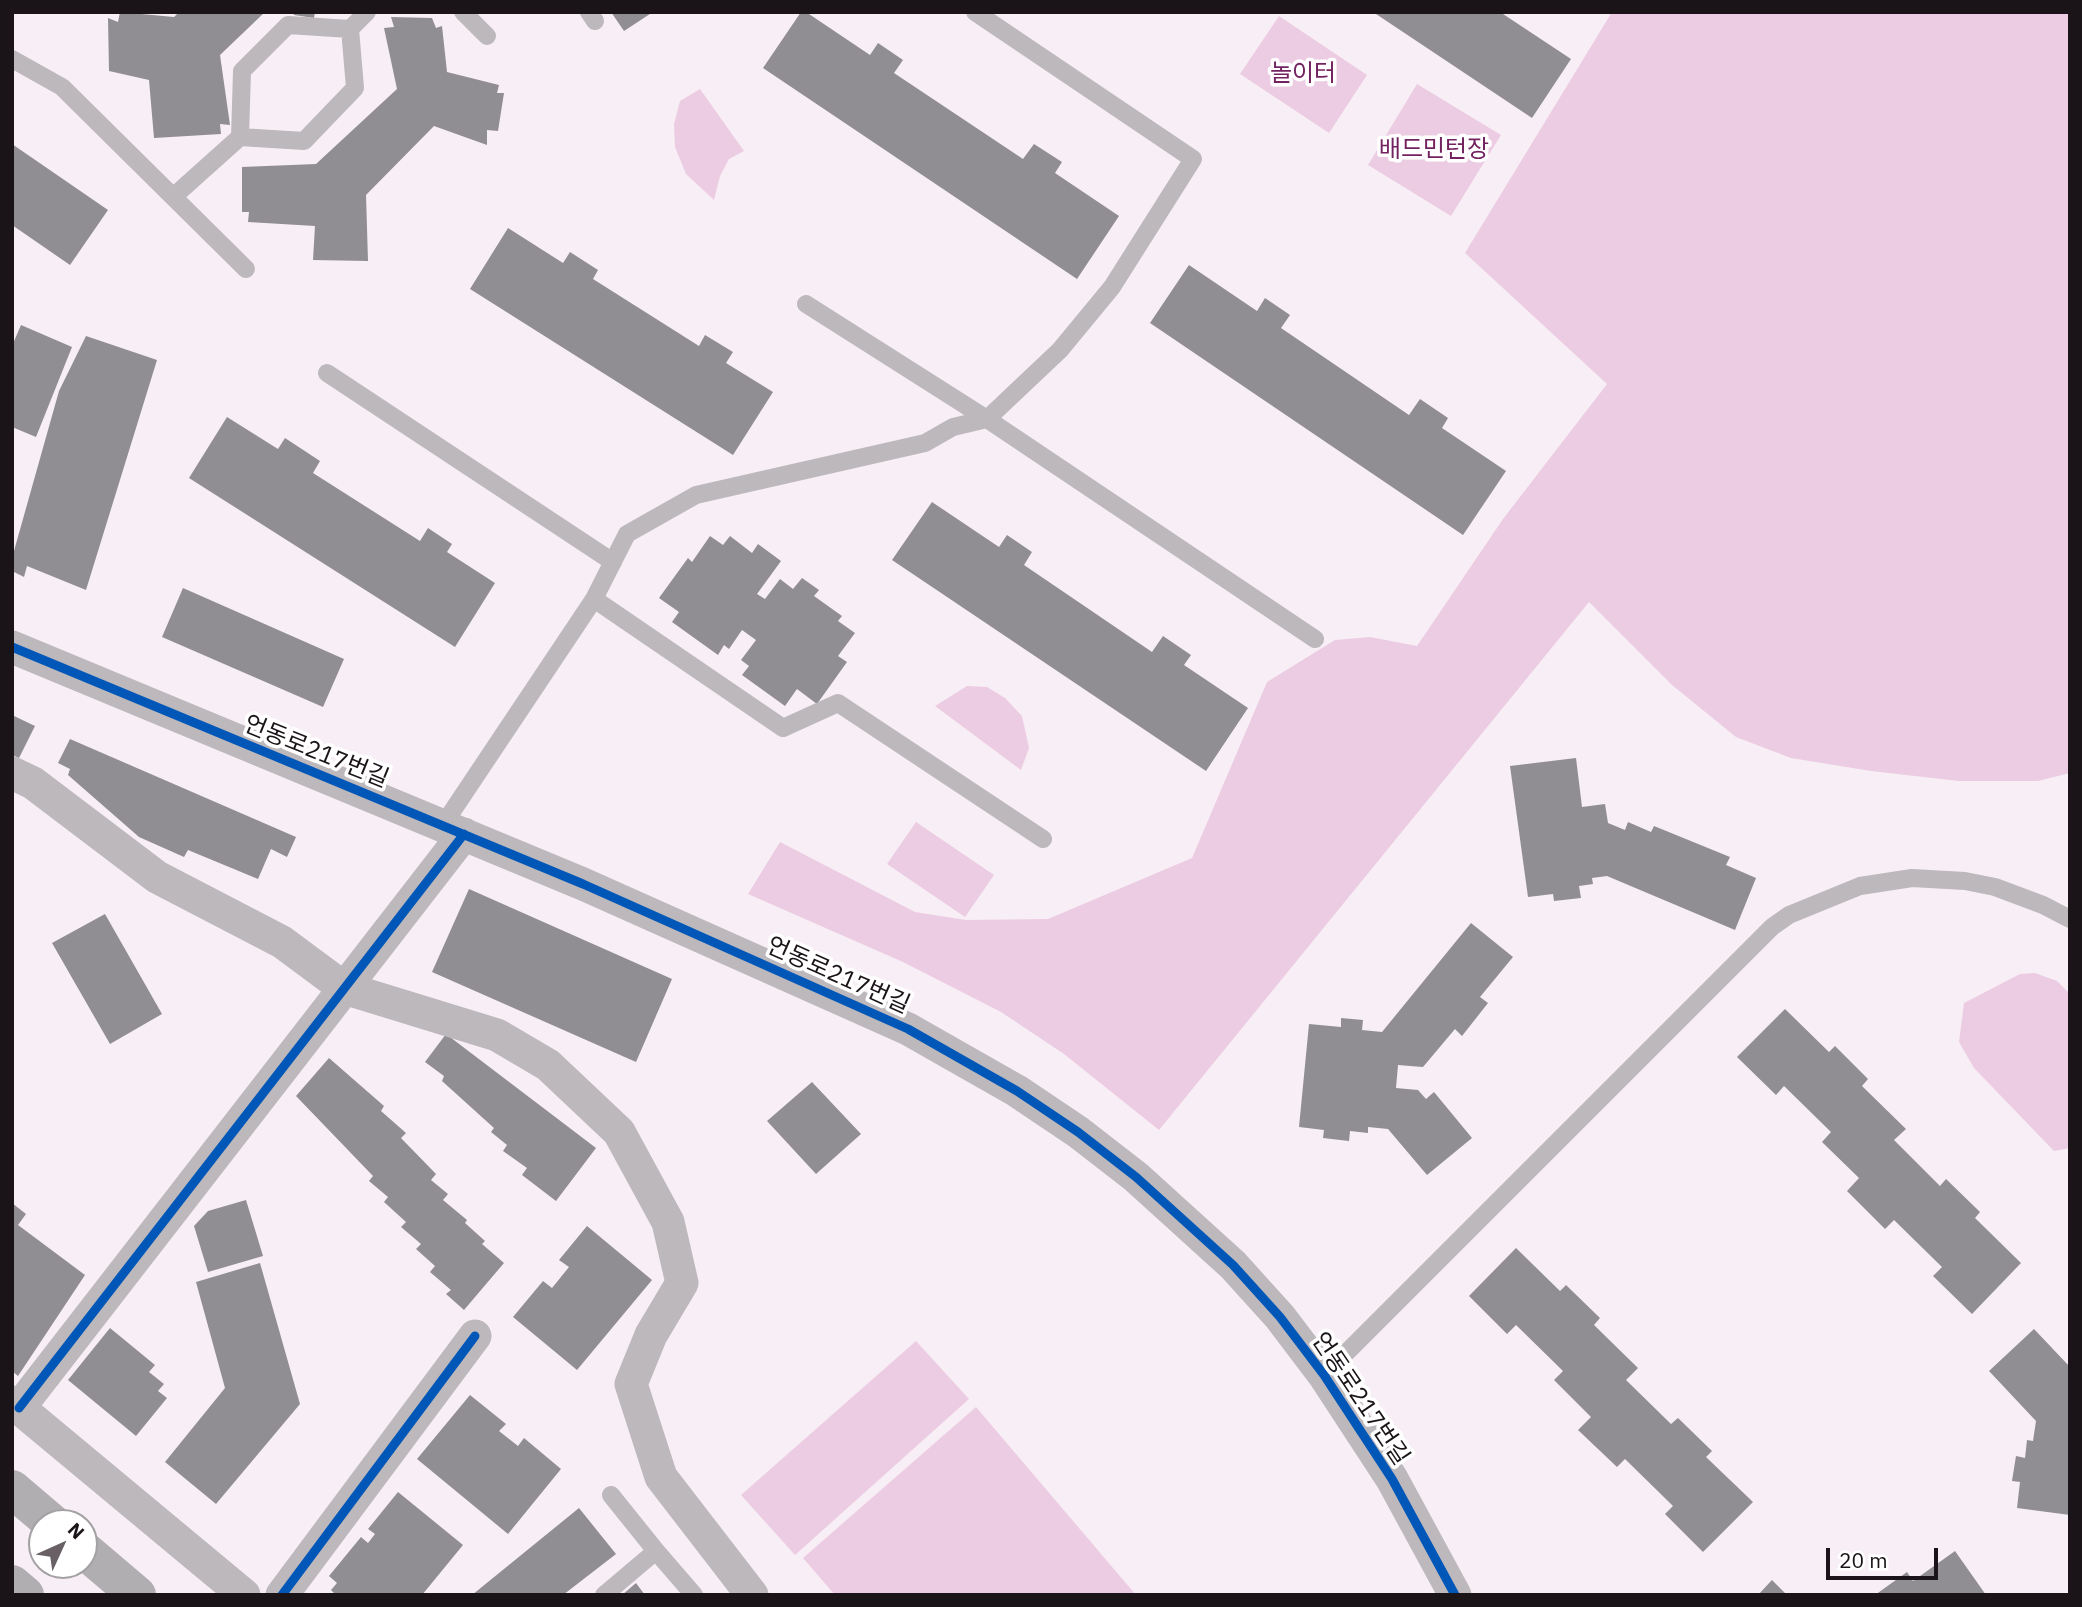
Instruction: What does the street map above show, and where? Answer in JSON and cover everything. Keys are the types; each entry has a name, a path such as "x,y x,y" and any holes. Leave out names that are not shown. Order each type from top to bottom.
{"main road":[{"path":"12,1489 36,1509"},
{"path":"98,1562 137,1595"},
{"path":"12,1584 25,1595"}],"street":[{"name":"언동로217번길","path":"12,648 583,884 896,1024 1017,1091 1078,1132 1185,1221 1280,1317 1324,1375 1392,1479 1455,1595"},
{"path":"12,773 33,783 157,877 282,942 345,988 497,1035 548,1065 619,1132 668,1222 682,1283 651,1335 631,1384 661,1477 752,1595"},
{"path":"244,1595 15,1405 345,988 453,829"},
{"path":"282,1595 475,1336"}],"lane":[{"path":"173,197 240,136 242,71 288,25 350,29 367,12"},
{"path":"463,12 487,36"},
{"path":"453,829 594,599 627,534 696,495 925,443 953,427 987,419 1060,350 1112,287 1193,159 975,12"},
{"path":"240,136 304,141 355,88 350,29"},
{"path":"12,59 62,88 246,270"},
{"path":"806,304 987,419 1315,639"},
{"path":"327,373 613,562"},
{"path":"594,599 783,728 838,703 1042,839"},
{"path":"1324,1375 1772,927 1789,915 1860,886 1912,878 1995,887 2043,905 2070,919"},
{"path":"611,1495 694,1595"},
{"path":"604,1595 656,1551"}],"green space":[{"path":"1612,12 2070,12 2070,773 2038,781 1959,781 1791,758 1736,737 1672,685 1589,602 1159,1130 1064,1054 1001,1012 903,962 748,894 780,842 915,912 966,920 1048,919 1192,858 1267,682 1335,640 1370,637 1417,646 1503,519 1607,384 1465,253"},
{"name":"놀이터","path":"1279,16 1367,75 1329,133 1240,74"},
{"name":"배드민턴장","path":"1417,84 1501,135 1451,216 1368,165"},
{"path":"700,89 744,151 729,159 720,176 714,200 686,174 675,147 674,124 680,101"},
{"path":"967,686 987,687 1005,698 1022,716 1029,748 1021,770 935,706"},
{"path":"916,822 994,875 965,917 887,864"},
{"path":"2035,973 2057,981 2070,994 2070,1148 2054,1151 1974,1068 1959,1042 1964,1003 2020,974"},
{"path":"916,1341 969,1399 795,1555 741,1495"},
{"path":"976,1407 1136,1595 835,1595 803,1558"}],"building":[{"path":"120,12 174,17 179,12 265,12 220,55 230,125 220,124 221,134 154,138 149,80 109,71 108,18 118,22"},
{"path":"293,12 315,12 314,18 294,15"},
{"path":"611,12 653,12 624,31"},
{"path":"801,12 806,12 870,55 878,43 903,60 894,73 1023,159 1034,144 1062,162 1055,173 1119,216 1077,279 763,68"},
{"path":"1373,12 1500,12 1571,59 1532,118"},
{"path":"391,17 432,18 436,28 442,26 447,72 499,85 497,93 504,93 498,131 487,130 487,145 434,126 366,195 368,261 313,260 315,226 248,222 249,212 242,212 242,167 316,164 397,89 384,28 394,27"},
{"path":"12,144 108,210 70,265 12,225"},
{"path":"508,228 563,263 570,252 598,270 593,279 699,346 705,335 733,352 726,363 773,392 733,455 470,289"},
{"path":"1189,265 1257,311 1265,298 1290,315 1281,328 1409,415 1420,399 1448,418 1442,428 1506,471 1463,535 1150,323"},
{"path":"21,325 72,347 36,437 12,427 12,346"},
{"path":"86,336 157,360 86,590 27,566 24,577 12,571 12,558 59,391"},
{"path":"227,417 278,449 285,438 320,461 313,473 420,541 428,528 452,544 447,552 495,583 455,647 189,478"},
{"path":"932,502 999,547 1007,535 1032,552 1024,565 1152,652 1163,636 1191,655 1184,665 1248,708 1206,771 892,560"},
{"path":"710,536 723,545 730,536 752,553 758,544 781,561 757,594 765,599 780,579 793,589 802,578 819,590 814,596 842,616 838,621 855,633 838,656 847,662 817,704 797,689 785,706 742,675 749,666 741,660 756,640 742,630 729,649 724,645 718,655 672,622 679,612 659,598 688,558 692,562"},
{"path":"183,588 344,659 323,707 162,637"},
{"path":"12,715 35,726 19,758 12,755"},
{"path":"70,739 296,837 287,857 271,849 258,879 188,850 184,857 139,837 68,775 70,769 58,763"},
{"path":"1576,758 1582,807 1605,804 1608,823 1625,830 1628,822 1651,832 1654,826 1730,857 1726,865 1756,878 1735,930 1607,876 1592,878 1593,884 1579,886 1581,898 1554,901 1553,894 1528,897 1510,766"},
{"path":"469,889 672,979 636,1062 432,972"},
{"path":"105,914 162,1014 110,1044 52,943"},
{"path":"1471,923 1513,957 1480,997 1488,1003 1462,1036 1455,1029 1423,1067 1398,1065 1396,1088 1418,1090 1426,1099 1434,1092 1472,1138 1427,1175 1388,1129 1368,1127 1368,1133 1350,1131 1349,1141 1323,1138 1324,1130 1299,1127 1309,1024 1341,1027 1341,1018 1363,1020 1362,1030 1382,1032"},
{"path":"1785,1009 1829,1052 1835,1046 1868,1079 1862,1086 1906,1129 1894,1140 1940,1186 1946,1179 1980,1212 1975,1218 2021,1263 1972,1314 1933,1276 1942,1267 1894,1220 1885,1229 1847,1191 1859,1178 1822,1142 1831,1132 1784,1086 1776,1095 1737,1057"},
{"path":"446,1034 596,1148 556,1201 522,1175 527,1168 503,1151 507,1145 491,1132 494,1128 442,1081 444,1076 425,1062"},
{"path":"329,1058 384,1106 381,1111 406,1133 401,1138 436,1174 431,1180 448,1194 443,1200 467,1220 465,1223 485,1241 482,1244 504,1263 464,1310 446,1294 451,1290 430,1272 435,1266 416,1249 421,1244 401,1227 406,1222 384,1202 388,1197 369,1181 373,1176 296,1096"},
{"path":"812,1082 861,1134 816,1174 767,1121"},
{"path":"246,1200 263,1256 208,1272 194,1226 208,1211"},
{"path":"12,1203 26,1214 18,1225 85,1275 18,1376 12,1371"},
{"path":"587,1226 652,1280 577,1370 513,1317 543,1281 552,1288 569,1267 559,1260"},
{"path":"1516,1248 1560,1291 1566,1285 1600,1318 1594,1325 1638,1368 1626,1380 1671,1424 1678,1418 1712,1451 1706,1457 1753,1502 1703,1552 1665,1514 1673,1506 1625,1459 1617,1467 1578,1430 1591,1417 1554,1380 1563,1371 1516,1325 1507,1334 1469,1296"},
{"path":"260,1263 300,1404 216,1504 165,1462 225,1388 196,1282"},
{"path":"110,1328 155,1365 149,1372 164,1384 158,1391 167,1398 136,1436 68,1380"},
{"path":"2034,1329 2070,1367 2070,1515 2017,1508 2020,1482 2012,1481 2016,1456 2025,1458 2027,1440 2033,1441 2036,1421 1989,1371"},
{"path":"470,1395 506,1424 499,1431 518,1446 524,1438 561,1469 508,1534 417,1459"},
{"path":"398,1492 463,1545 422,1595 336,1595 331,1590 337,1583 329,1576 361,1537 368,1543 375,1534 368,1529"},
{"path":"579,1508 616,1554 563,1595 472,1595"},
{"path":"1955,1551 1986,1595 1875,1595 1907,1572 1913,1581"},
{"path":"1772,1580 1787,1595 1758,1595"},
{"path":"636,1583 645,1595 622,1595"}],"cycle path":[{"path":"12,647 583,884 908,1029 1017,1091 1078,1132 1136,1177 1233,1265 1280,1317 1324,1375 1392,1479 1455,1595"},
{"path":"19,1408 464,834"},
{"path":"282,1595 475,1336"}]}
